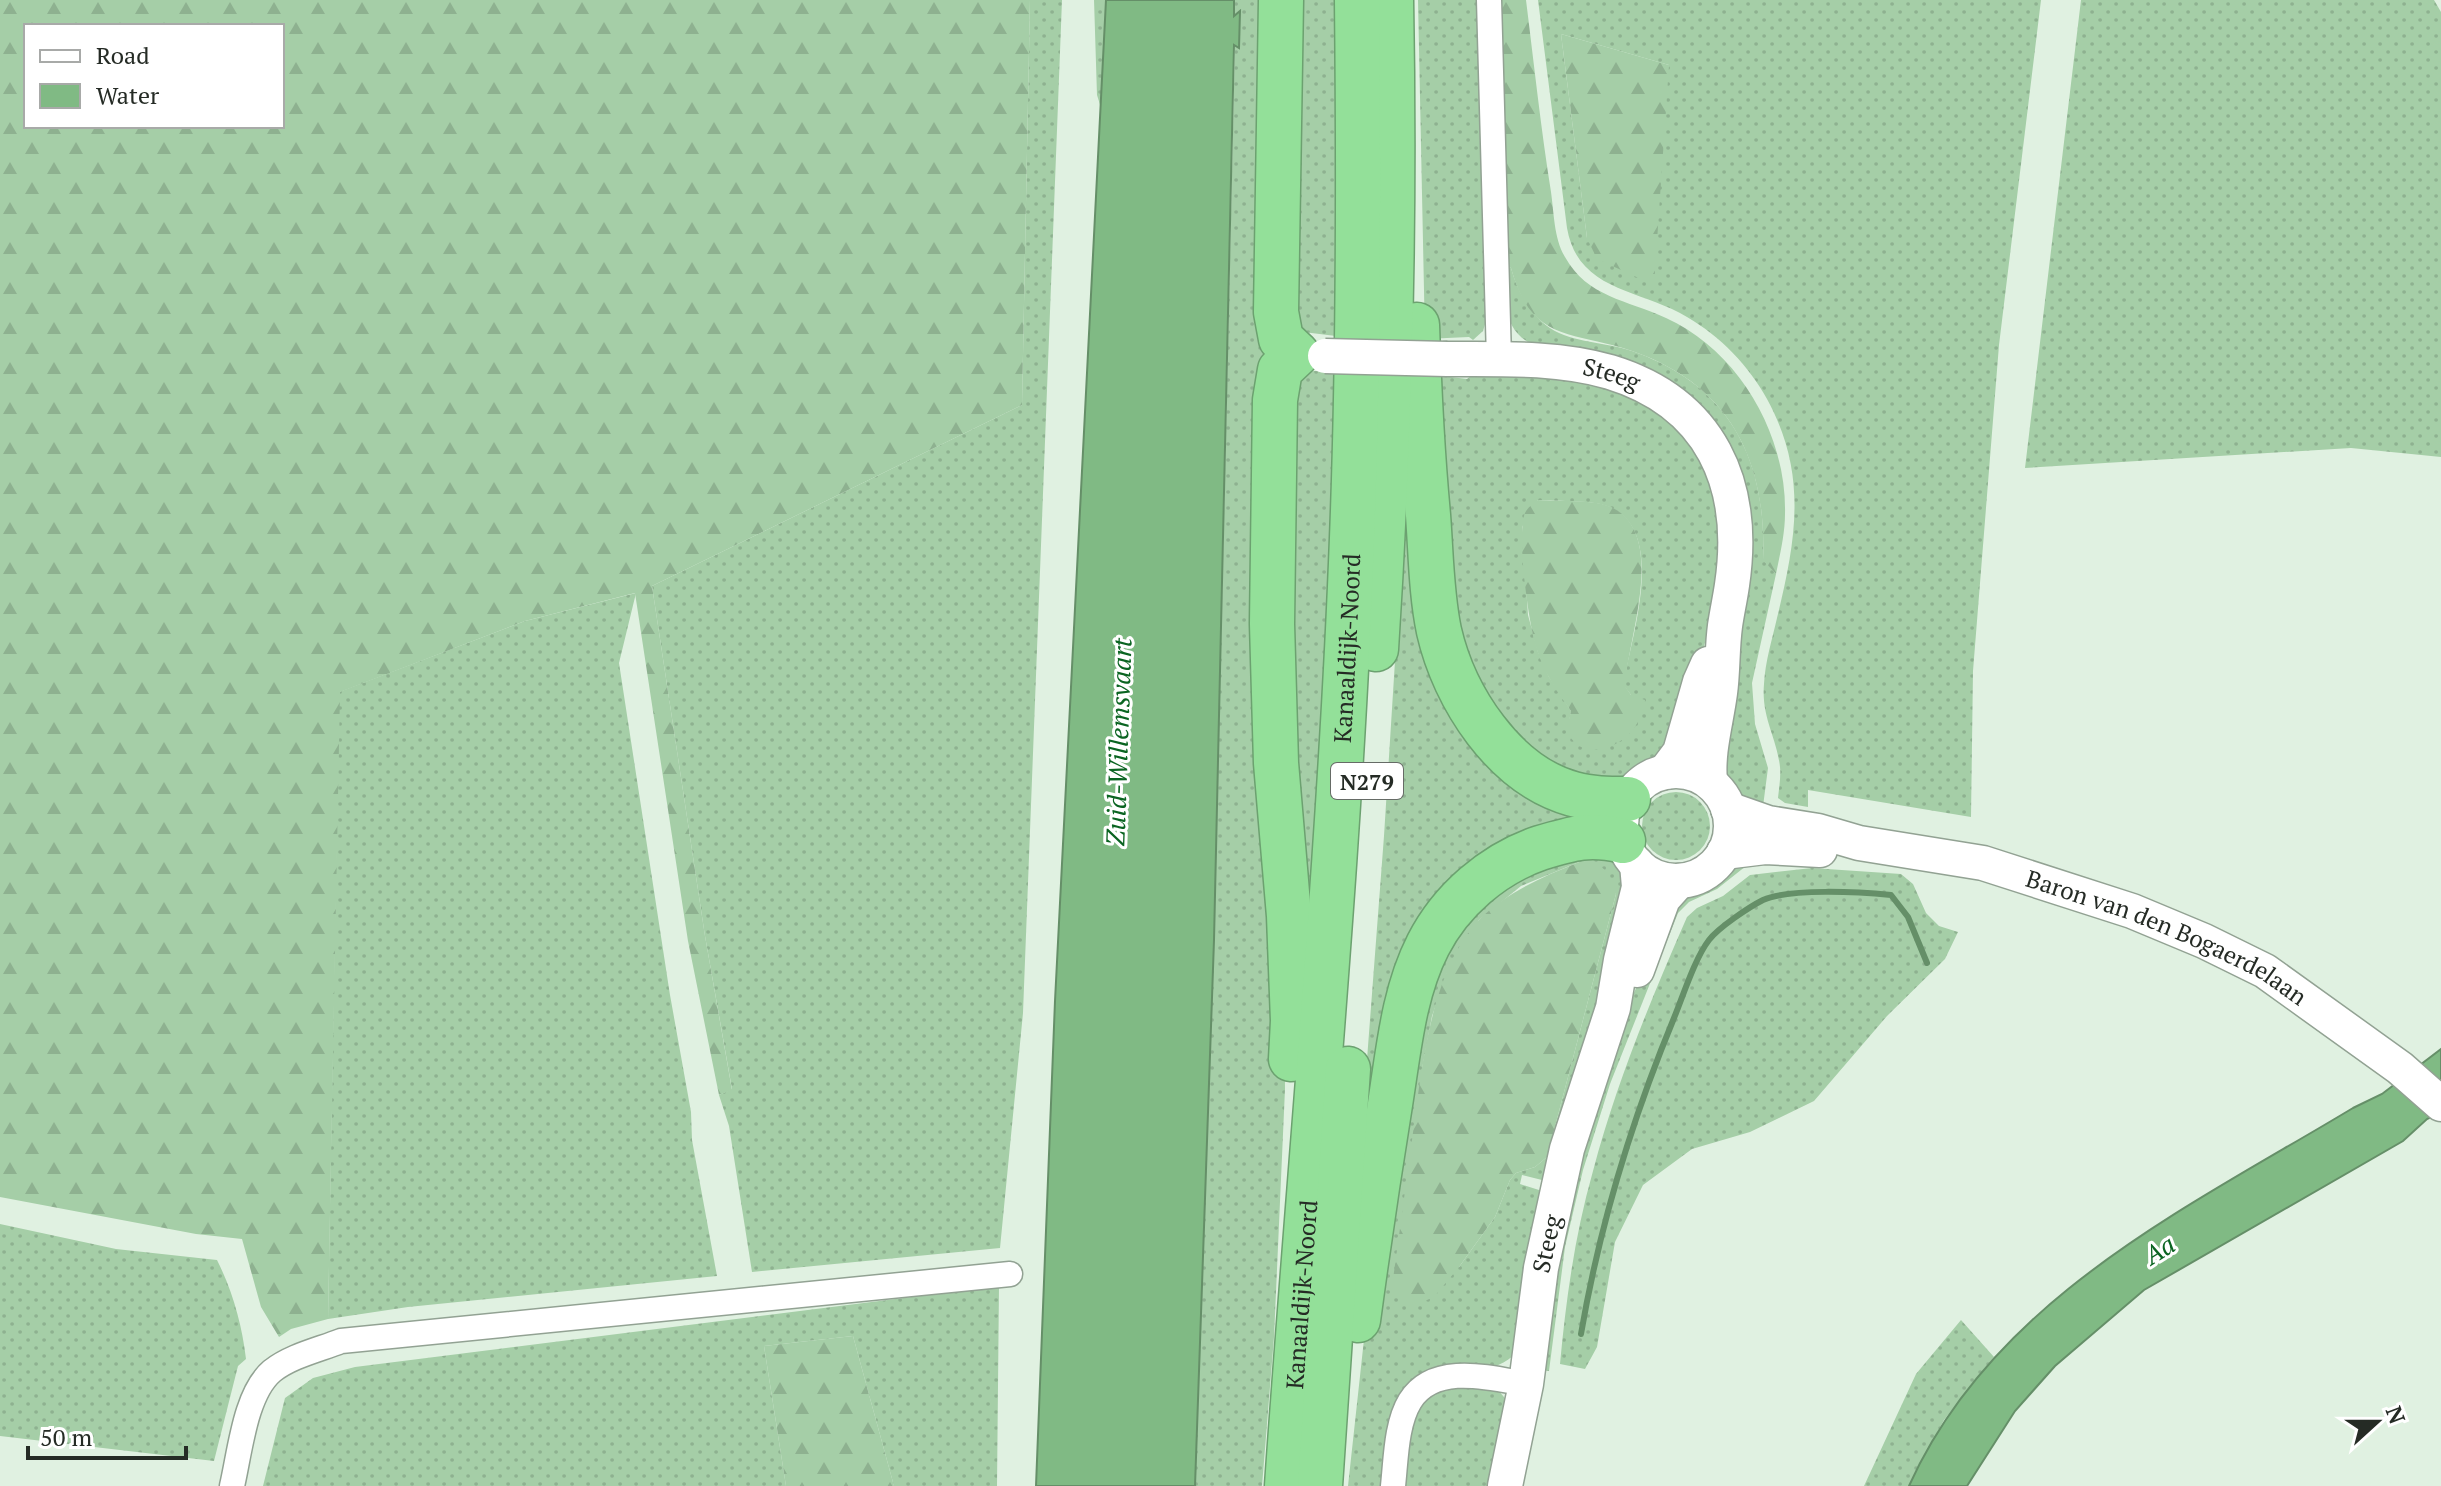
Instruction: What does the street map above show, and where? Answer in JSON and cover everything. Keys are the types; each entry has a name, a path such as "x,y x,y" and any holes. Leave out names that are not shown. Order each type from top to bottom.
{"highway":[{"path":"1281,0 1276,312 1281,339 1311,355"},
{"name":"Kanaaldijk-Noord","path":"1287,1486 1328,939 1352,539 1359,211 1357,0"},
{"name":"Kanaaldijk-Noord","path":"1321,1486 1384,534 1392,261 1391,0"},
{"name":"N279","path":"1392,75 1408,142 1421,436 1435,599 1439,631 1448,660 1476,717 1498,745 1520,764 1571,793 1602,799 1629,835"},
{"name":"N279","path":"1294,1389 1285,1273 1293,1021 1289,916 1276,763 1272,548 1277,382 1280,370 1311,355"},
{"name":"N279","path":"1321,1486 1344,1418 1405,1013 1420,961 1443,921 1463,897 1493,870 1524,854 1575,838 1629,835"}],"main road":[{"name":"Steeg","path":"1311,355 1562,363 1609,372 1650,387 1674,403 1700,427 1716,452 1731,490 1736,519 1733,582 1725,627 1720,692 1707,761 1719,796"},
{"name":"Steeg","path":"1665,772 1680,752 1700,682 1725,627"},
{"path":"1665,772 1689,772 1719,796 1731,831 1724,852 1706,872 1679,881 1656,877 1629,835 1644,781 1665,772"},
{"name":"Baron van den Bogaerdelaan","path":"1719,796 1768,823 1818,831 1859,843 1983,863 2044,880 2132,911 2265,971 2400,1068 2441,1104"},
{"name":"Steeg","path":"1505,1486 1526,1384 1541,1268 1567,1149 1613,1008 1639,887 1629,835"},
{"name":"Baron van den Bogaerdelaan","path":"1724,852 1765,847 1819,851 1859,843"},
{"name":"Steeg","path":"1613,1008 1640,965 1663,899 1679,881"}],"street":[{"path":"1489,0 1499,359"},
{"path":"232,1486 258,1385 287,1362 341,1341 1010,1274"},
{"path":"1393,1486 1400,1433 1410,1401 1423,1388 1437,1380 1475,1375 1526,1384"}],"green space":[{"path":"0,0 1030,0 1022,405 652,586 705,936 732,1090 719,1095 688,941 635,593 525,621 340,692 328,1319 291,1329 279,1337 261,1307 242,1239 196,1234 0,1197"},
{"path":"1030,0 1062,0 1023,1013 1000,1248 752,1272 729,1126 719,1095 732,1089 705,936 652,586 1022,405"},
{"path":"1094,0 1106,0 1101,108 1097,95"},
{"path":"1234,0 1274,0 1285,1089 1274,1337 1262,1486 1195,1486 1214,940 1235,44 1239,46 1240,12 1234,16"},
{"path":"1288,0 1342,0 1344,337 1295,331"},
{"path":"1418,0 1482,0 1486,321 1483,331 1473,340 1469,337 1425,339"},
{"path":"1497,0 1526,0 1555,226 1565,257 1574,270 1596,289 1666,318 1716,351 1754,399 1778,455 1783,484 1784,529 1776,574 1763,560 1763,524 1749,459 1736,431 1718,406 1694,384 1666,366 1632,351 1573,336 1543,322 1530,310 1511,268 1504,265"},
{"path":"1538,0 2041,0 1999,345 1973,671 1971,817 1808,790 1808,807 1785,803 1778,798 1780,767 1765,707 1764,684 1793,534 1793,481 1789,454 1780,427 1760,387 1722,343 1687,317 1598,277 1584,265 1573,249 1567,228","holes":["1561,34 1669,65 1587,238"]},
{"path":"2081,0 2434,0 2441,12 2441,457 2351,448 2025,468"},
{"path":"1561,34 1669,65 1654,285 1597,259 1587,238"},
{"path":"1503,265 1511,268 1525,301 1550,328 1569,337 1632,351 1666,366 1694,384 1718,406 1736,431 1758,490 1763,523 1763,559 1776,574 1752,683 1755,724 1768,768 1762,814 1737,799 1724,780 1751,519 1746,486 1729,444 1708,414 1679,388 1533,345 1522,338 1507,311"},
{"path":"1408,340 1449,685 1597,809 1460,889 1348,1309 1396,645"},
{"path":"1343,372 1303,1072 1285,398 1303,373"},
{"path":"1474,373 1577,378 1627,393 1671,419 1699,452 1723,525 1713,615 1679,732 1661,761 1626,782 1559,779 1465,679 1427,374 1467,379","holes":["1538,500 1586,502 1612,508 1628,521 1638,539 1642,561 1638,610 1625,676 1625,687 1631,695 1569,722 1571,711 1549,677 1528,615 1522,527"]},
{"path":"1538,500 1604,504 1628,521 1638,540 1640,589 1625,686 1631,695 1645,700 1644,710 1625,738 1605,748 1595,750 1581,747 1566,731 1571,711 1547,674 1534,639 1527,603 1522,540 1525,513"},
{"path":"636,593 619,663 691,1112 692,1140 717,1276 408,1307 328,1319 339,692 525,621"},
{"path":"1676,792 1700,802 1710,826 1700,850 1676,860 1652,850 1642,826 1652,802"},
{"path":"1579,846 1622,863 1629,891 1550,1175 1542,1180 1522,1175 1520,1184 1539,1190 1544,1197 1517,1352 1508,1360 1487,1369 1427,1377 1387,1486 1348,1486 1366,1321 1396,1105 1455,919","holes":["1579,862 1616,894 1547,1157 1535,1167 1516,1173 1510,1180 1495,1217 1459,1267 1422,1069 1432,1016 1447,973 1479,920 1521,886"]},
{"path":"1579,862 1595,862 1605,870 1616,894 1547,1157 1535,1167 1516,1173 1495,1217 1459,1267 1434,1297 1413,1306 1391,1293 1424,1059 1438,997 1463,941 1480,919 1502,900 1526,886"},
{"path":"1731,864 1746,866 1717,889 1689,902 1678,913 1610,1084 1583,1170 1565,1247 1549,1371 1538,1370 1550,1270 1616,1036 1669,909 1692,889 1708,882"},
{"path":"1812,868 1901,874 1913,884 1926,913 1939,926 1958,932 1945,959 1887,1016 1814,1101 1750,1132 1692,1149 1643,1185 1615,1242 1597,1347 1585,1369 1560,1364 1576,1243 1602,1138 1635,1042 1687,917 1697,908 1723,896 1750,875"},
{"path":"0,1224 116,1249 217,1260 236,1309 246,1359 238,1366 214,1461 0,1436"},
{"path":"999,1286 997,1486 894,1486 853,1336 764,1346 786,1486 263,1486 285,1398 313,1378 355,1367"},
{"path":"1961,1320 1994,1357 1944,1420 1909,1486 1864,1486 1916,1374"},
{"path":"853,1336 894,1486 786,1486 764,1346"},
{"path":"1445,1385 1498,1390 1509,1403 1497,1486 1402,1486 1409,1437 1419,1404"}],"water":[{"name":"Zuid-Willemsvaart","path":"1106,0 1234,0 1234,16 1240,11 1239,48 1234,45 1214,940 1195,1486 1036,1486 1055,1001"},
{"name":"Aa","path":"2441,1049 2441,1112 2427,1119 2403,1141 2144,1290 2055,1366 2015,1411 1967,1486 1909,1486 1945,1420 1990,1362 2043,1311 2100,1264 2225,1183 2382,1094"}],"waterway":[{"path":"1581,1334 1607,1213 1631,1134 1690,978 1713,935 1750,908 1775,896 1826,892 1891,895 1908,917 1927,963"}]}
